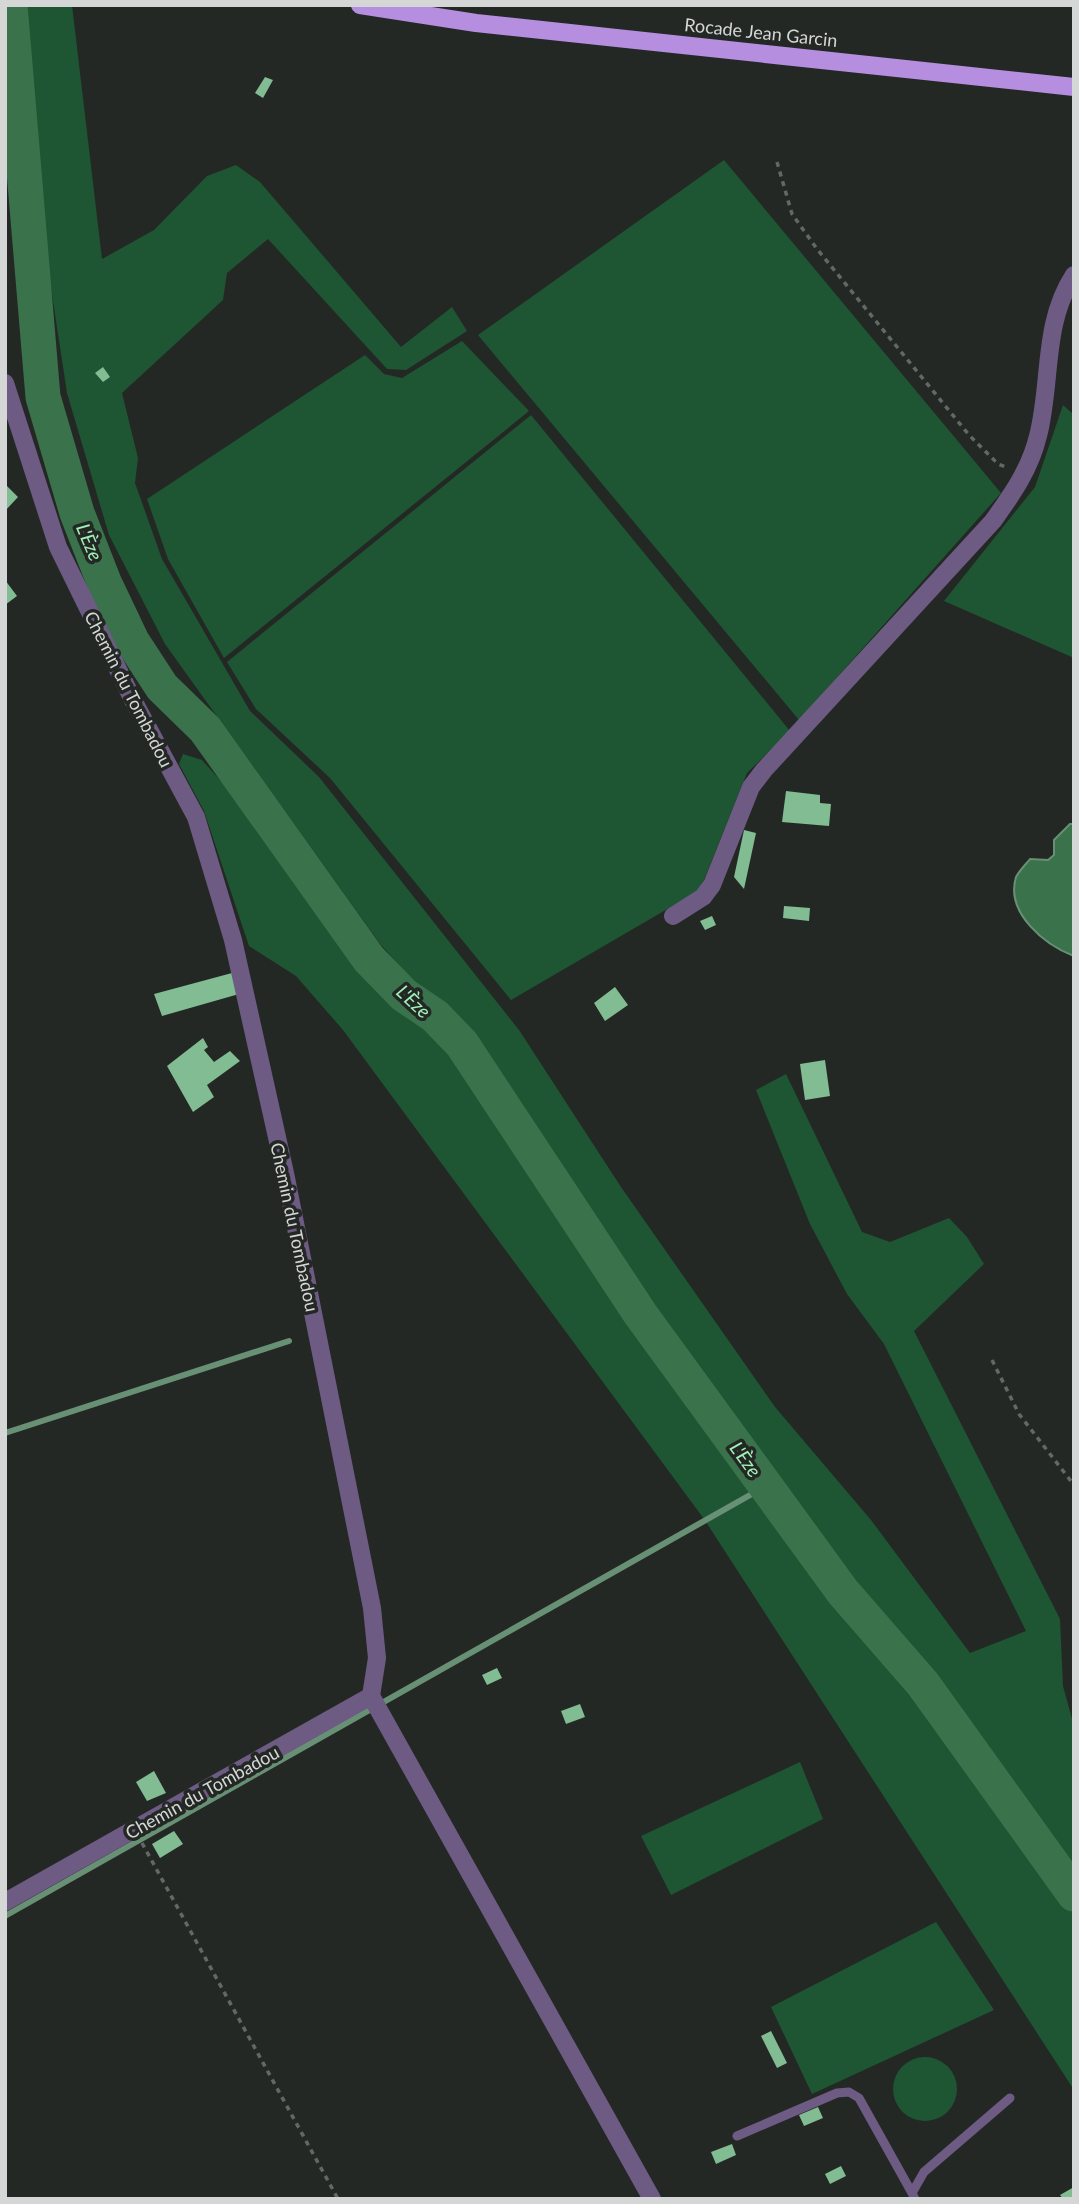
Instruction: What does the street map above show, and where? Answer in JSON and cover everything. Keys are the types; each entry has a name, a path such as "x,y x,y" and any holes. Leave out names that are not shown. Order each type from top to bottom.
{"main road":[{"name":"Rocade Jean Garcin","path":"360,5 476,23 1074,87"}],"street":[{"path":"673,915 703,897 712,885 751,787 764,770 993,521 1029,466 1042,415 1050,336 1067,285 1074,275"},
{"name":"Chemin du Tombadou","path":"5,383 58,547 133,700 196,817 233,940 285,1173 372,1608 377,1658 371,1696 5,1902"},
{"path":"371,1696 652,2199"}],"lane":[{"path":"737,2136 837,2093 849,2092 859,2098 914,2196"},
{"path":"914,2196 925,2172 1010,2098"}],"path":[{"path":"777,162 792,214 969,435 998,464 1012,469 1029,466"},
{"path":"992,1360 1019,1414 1074,1485"},
{"path":"1074,1661 1074,1701"},
{"path":"134,1829 338,2199"}],"shaded area":[{"path":"17,5 72,5 102,259 154,230 207,176 236,165 260,182 401,347 452,307 467,331 406,370 387,369 268,239 227,273 223,300 122,393 138,458 135,483 162,559 250,711 319,777 519,1030 621,1187 775,1407 871,1520 970,1653 1026,1631 884,1344 847,1294 810,1224 756,1090 786,1074 862,1232 890,1242 949,1218 967,1237 984,1264 914,1331 1060,1619 1063,1686 1074,1726 1074,1878 505,1102 462,1035 381,945 165,644 109,535 67,393 38,202"},
{"path":"724,160 1001,493 799,720 478,335"},
{"path":"462,341 529,411 224,658 168,559 147,499 365,355 384,374 402,378"},
{"path":"1063,405 1074,415 1074,658 944,601 1035,487"},
{"path":"531,415 790,731 747,773 700,890 511,1000 330,778 256,709 227,662"},
{"path":"183,754 202,760 238,800 384,993 435,1027 459,1050 548,1192 644,1337 838,1602 987,1792 1074,1910 1074,2090 704,1519 343,1030 296,976 249,946 204,811 179,764"},
{"path":"1070,824 1074,824 1074,956 1051,944 1030,926 1016,903 1014,890 1016,877 1030,859 1048,860 1054,855 1054,840"},
{"path":"800,1762 823,1819 671,1895 641,1836"},
{"path":"936,1922 994,2010 812,2094 771,2007"},
{"path":"925,2057 937,2059 948,2066 955,2077 955,2101 948,2112 937,2119 925,2121 913,2119 902,2112 895,2101 893,2089 895,2077 902,2066 913,2059"}],"building":[{"path":"265,77 273,80 263,98 255,93"},
{"path":"103,367 110,377 103,382 95,373"},
{"path":"5,484 18,497 5,511"},
{"path":"5,580 17,596 5,605"},
{"path":"786,791 820,795 820,803 831,804 829,826 782,822"},
{"path":"744,830 756,833 744,889 734,877"},
{"path":"784,906 810,908 809,921 783,918"},
{"path":"712,916 716,925 705,930 700,921"},
{"path":"232,973 239,994 162,1016 154,994"},
{"path":"615,987 628,1005 605,1021 594,1003"},
{"path":"203,1038 208,1047 204,1050 214,1062 230,1051 240,1061 207,1085 214,1097 193,1112 167,1066"},
{"path":"825,1060 830,1096 805,1100 800,1064"},
{"path":"497,1668 502,1678 487,1685 482,1675"},
{"path":"580,1704 585,1717 566,1724 561,1711"},
{"path":"154,1771 166,1793 147,1801 136,1782"},
{"path":"174,1831 183,1844 160,1858 152,1844"},
{"path":"771,2031 787,2063 777,2068 761,2036"},
{"path":"818,2107 823,2118 804,2126 799,2115"},
{"path":"732,2144 736,2155 716,2164 711,2152"},
{"path":"841,2166 846,2176 830,2184 825,2174"},
{"path":"1074,2187 1074,2199 1063,2199 1060,2195"}],"waterway":[{"name":"L'Èze","path":"10,5 43,397 77,513 104,582 132,641 162,687 205,729 369,959 404,995 435,1016 462,1044 641,1315 843,1592 923,1684 1074,1894"},
{"path":"5,1433 289,1341"},
{"path":"5,1916 766,1486"}]}
